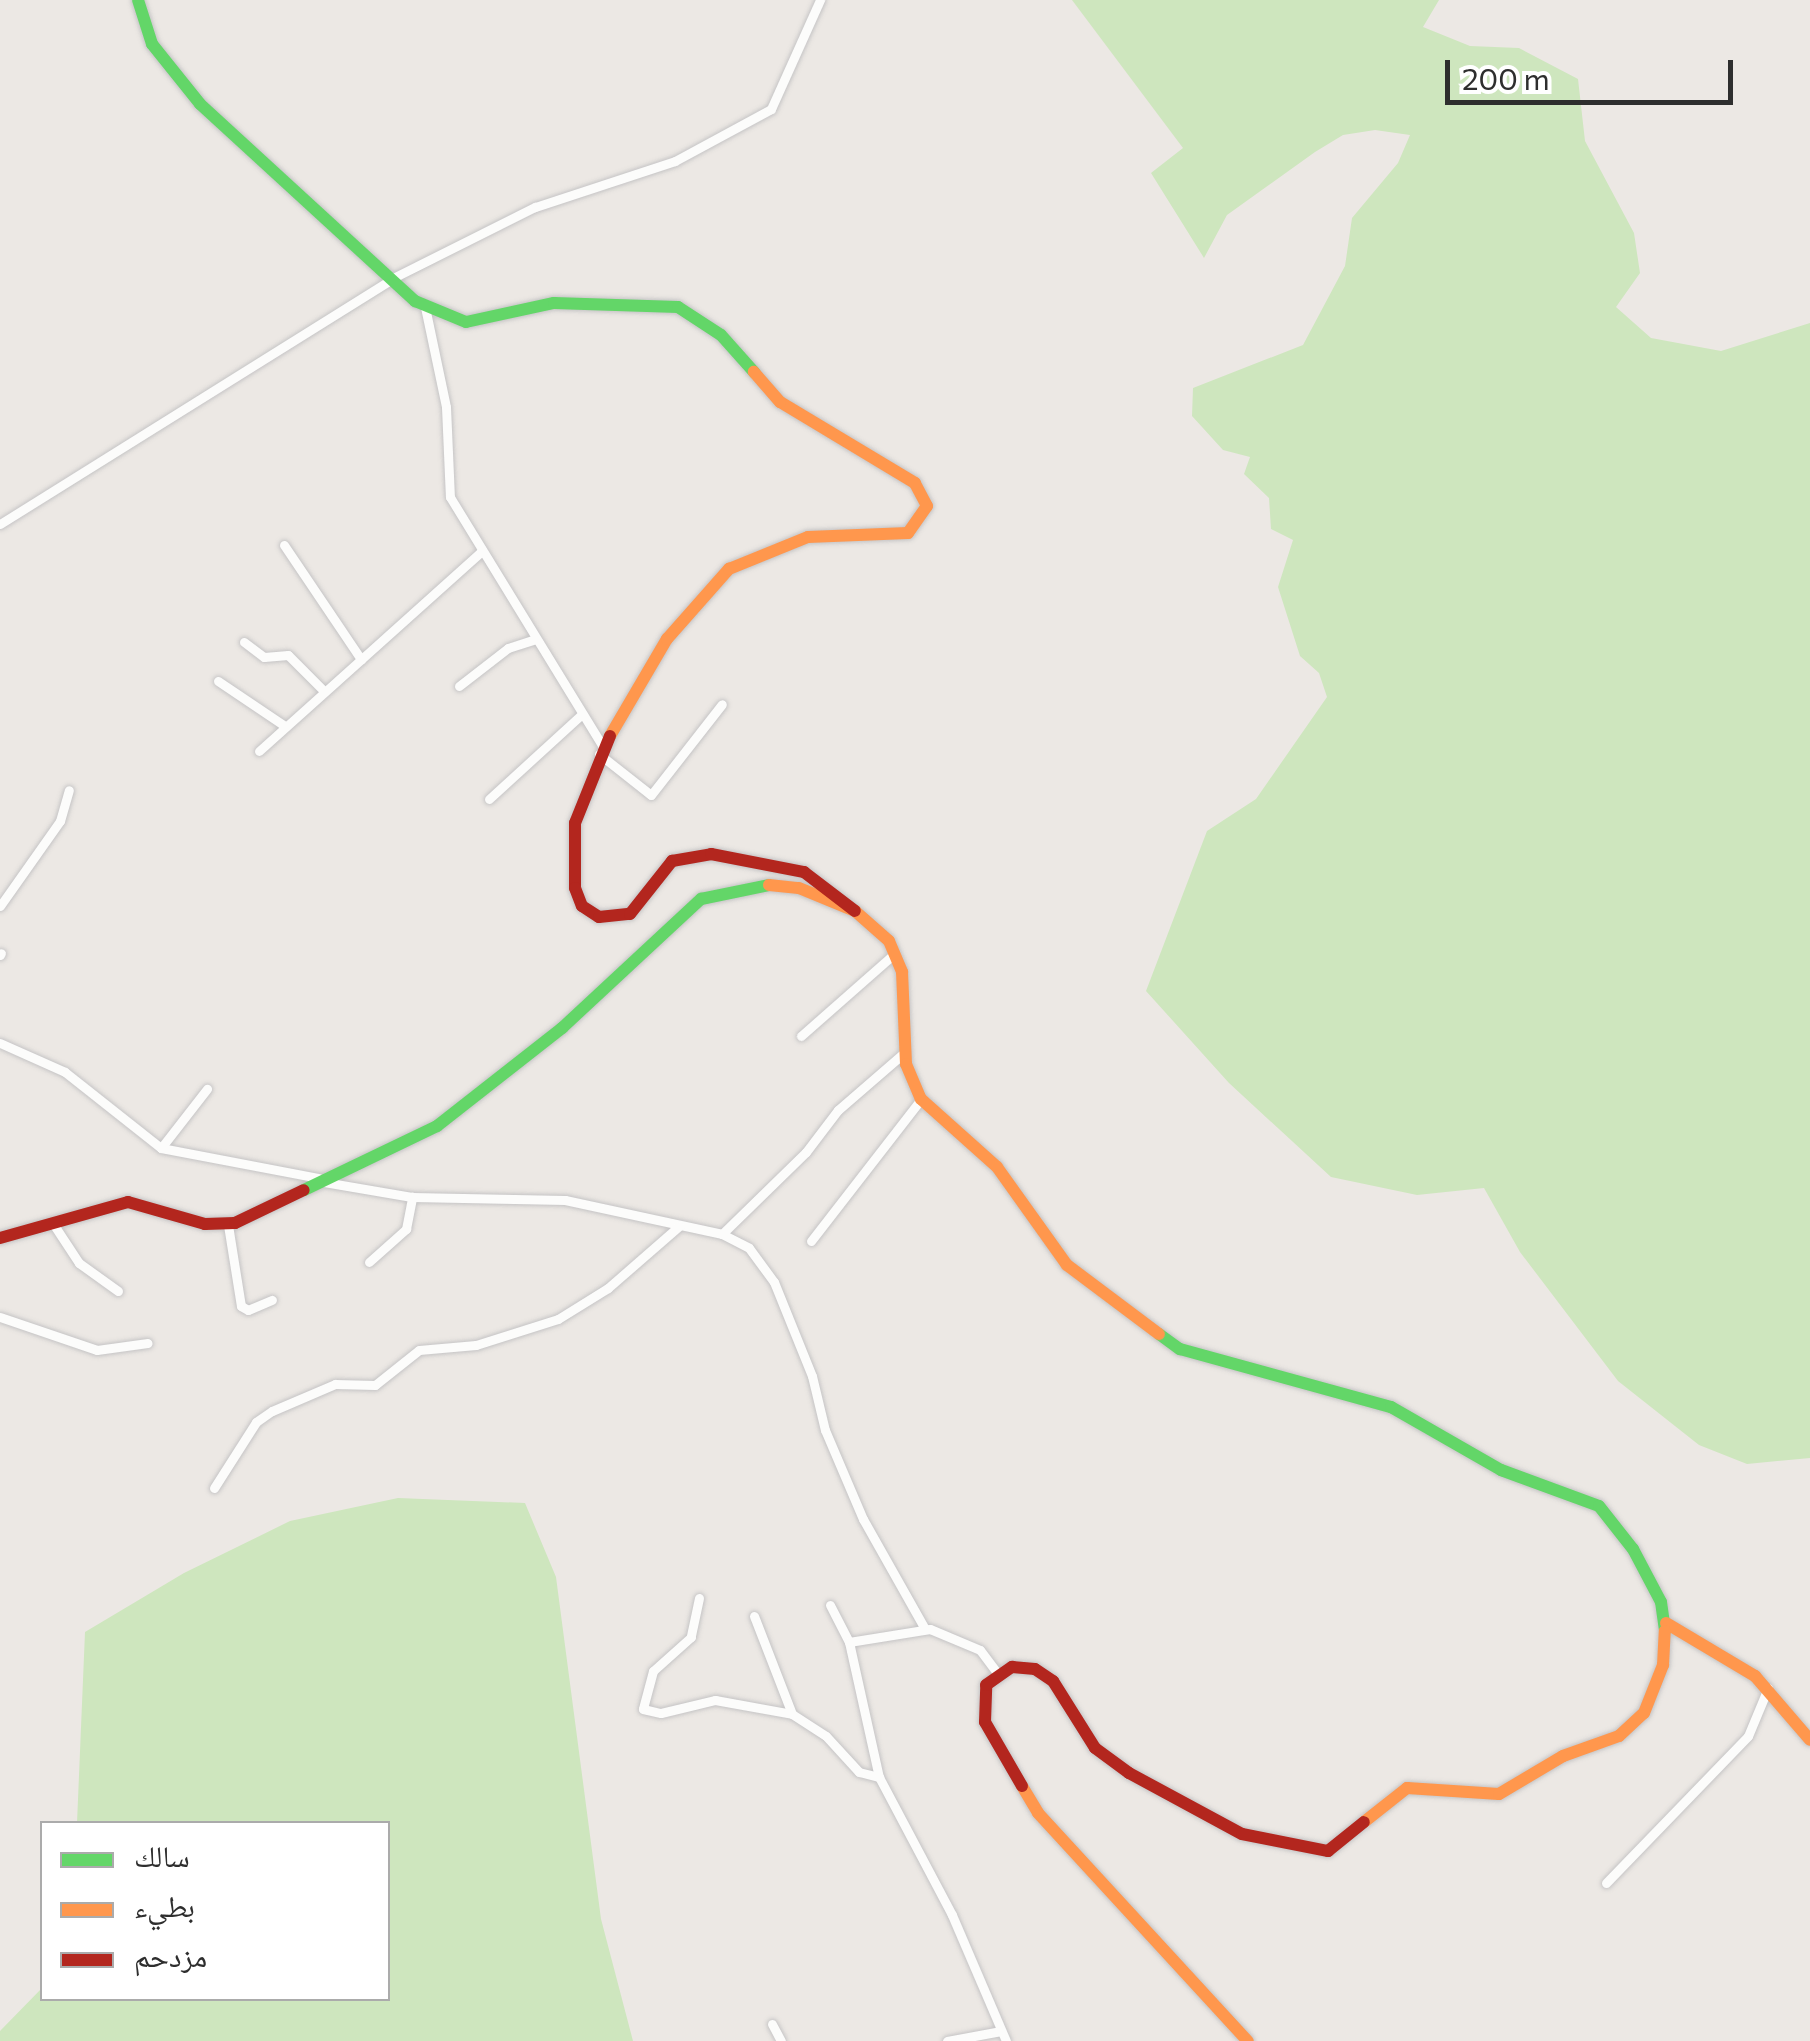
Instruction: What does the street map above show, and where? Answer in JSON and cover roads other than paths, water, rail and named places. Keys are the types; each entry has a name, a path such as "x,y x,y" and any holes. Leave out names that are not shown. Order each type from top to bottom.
{"main road":[{"path":"138,0 152,44 200,104 425,307 466,322 554,303 678,307 720,334 780,402 898,469 924,494 924,518 908,533 808,537 729,570 710,584 667,639 601,751 582,792 573,853 579,902 593,915 626,917 672,861 711,854 804,872 834,889 895,952 904,986 905,1052 921,1099 997,1167 1050,1249 1158,1337 1203,1358 1390,1408 1501,1470 1599,1506 1634,1549 1666,1624 1652,1700 1620,1736 1563,1756 1500,1794 1407,1788 1328,1851 1242,1834 1192,1809 1095,1748 1053,1682 1035,1669 998,1674 986,1685 985,1722 1012,1778 1124,1912 1248,2041"},
{"path":"0,1238 128,1202 228,1225 317,1179 416,1138 480,1094 575,1017 700,898 772,885 798,888 856,912"},
{"path":"1666,1624 1768,1688 1810,1740"}],"street":[{"path":"0,524 393,278 535,207 675,162 770,108 820,0"},
{"path":"425,307 446,407 448,489 480,553 582,714 601,751 654,794 722,704"},
{"path":"284,545 361,659"},
{"path":"259,751 480,553"},
{"path":"460,686 492,658 535,639"},
{"path":"244,642 264,658 288,656 324,692"},
{"path":"218,681 285,726"},
{"path":"489,798 582,714"},
{"path":"0,906 60,821 68,790"},
{"path":"801,1036 895,952"},
{"path":"0,1042 65,1072 161,1148 412,1197 564,1200 722,1234 749,1248 770,1272 812,1376 825,1430 864,1519 925,1629"},
{"path":"722,1234 806,1152 838,1110 905,1052"},
{"path":"161,1148 207,1089"},
{"path":"810,1242 921,1099"},
{"path":"369,1262 406,1228 412,1197"},
{"path":"52,1222 79,1263 118,1291"},
{"path":"228,1225 241,1306 248,1310 272,1300"},
{"path":"214,1488 253,1427 272,1411 335,1384 375,1385 419,1350 476,1345 558,1319 608,1288 680,1226"},
{"path":"0,1317 97,1350 148,1343"},
{"path":"699,1598 691,1637 653,1671 644,1709 661,1713 715,1700 792,1714 826,1736 859,1772 879,1777"},
{"path":"830,1605 849,1642 879,1777 952,1915 1004,2036 947,2041"},
{"path":"754,1616 792,1714"},
{"path":"849,1642 925,1629 980,1650 998,1674"},
{"path":"1606,1883 1748,1736 1768,1688"},
{"path":"772,2024 781,2041"}]}
